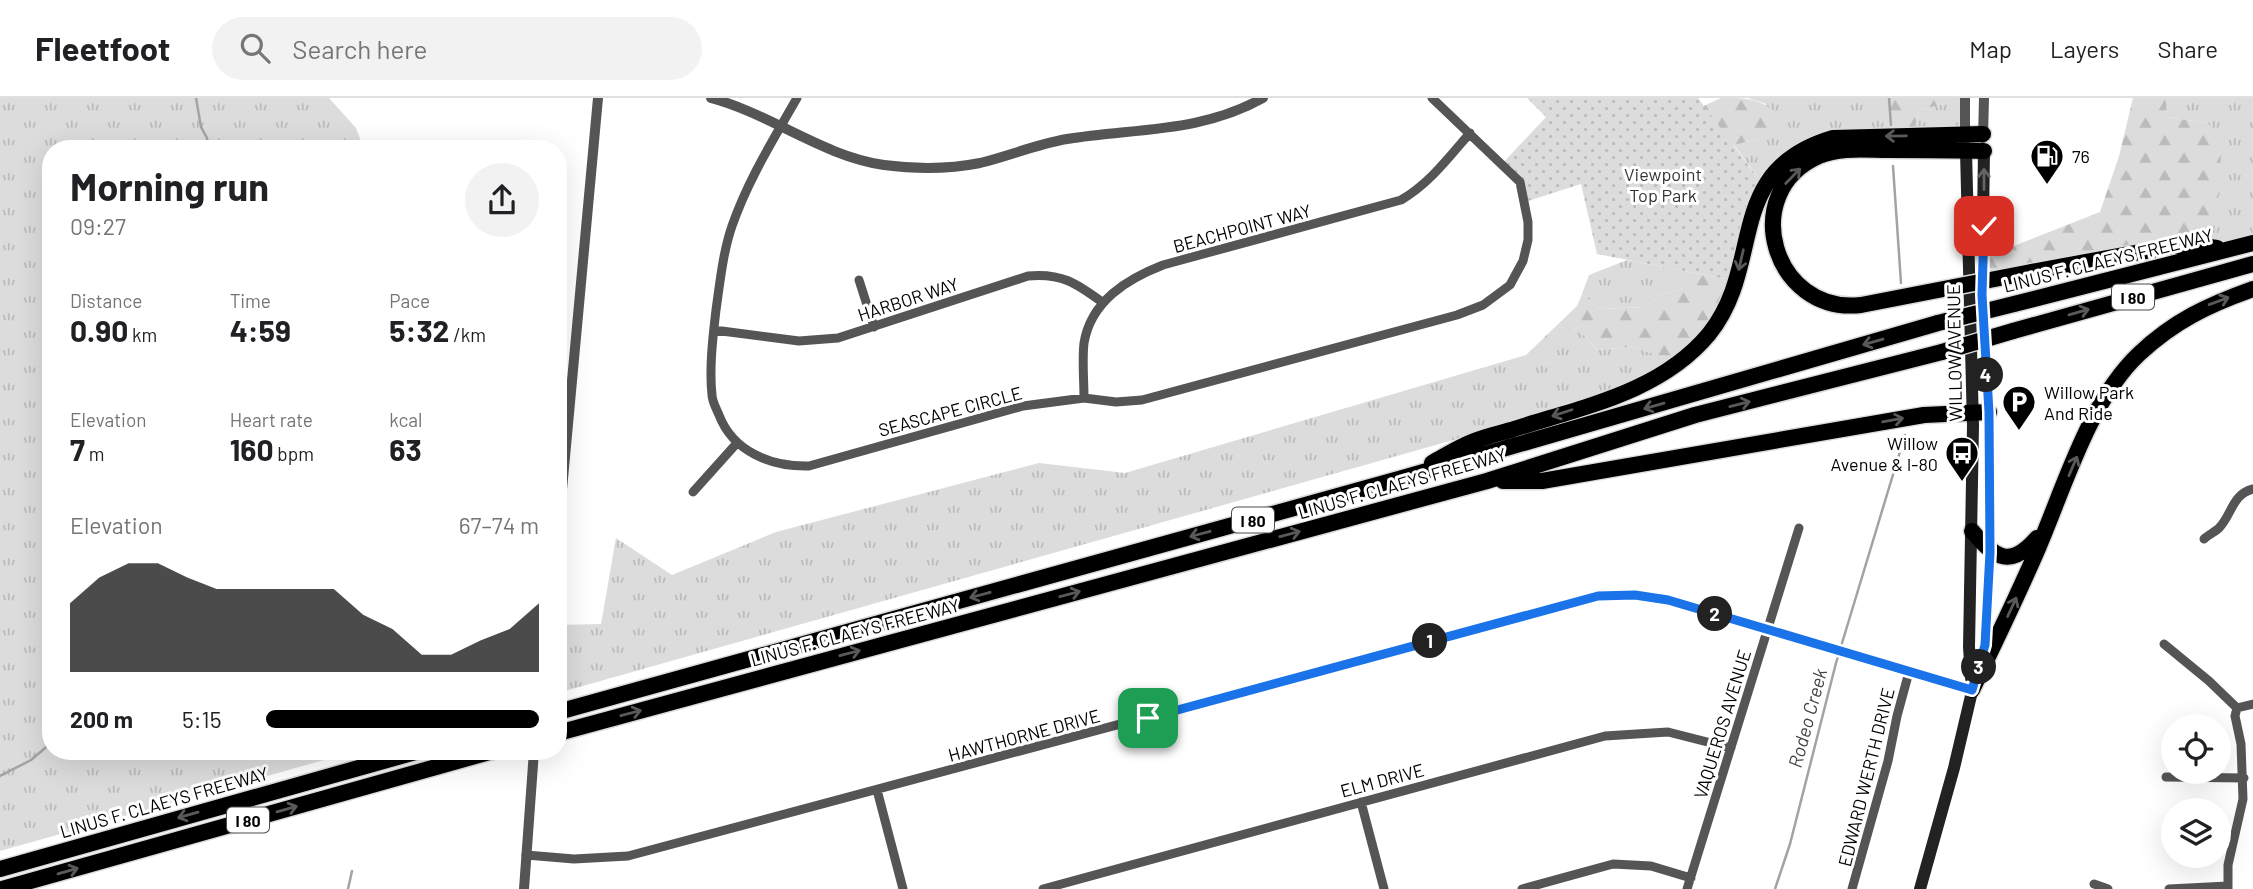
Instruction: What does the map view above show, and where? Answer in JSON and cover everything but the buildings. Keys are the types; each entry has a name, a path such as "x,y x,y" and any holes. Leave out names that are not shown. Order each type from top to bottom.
{"highway":[{"path":"1983,134 1965,142 1845,150 1821,155 1790,177 1780,193 1773,214 1773,233 1784,268 1809,294 1846,307 2173,246 2196,245 2227,249"},
{"path":"1406,477 1466,444 1626,393 1661,376 1691,353 1711,331 1726,306 1736,281 1753,208 1764,186 1778,168 1813,144 1833,138 1965,142 1984,151"},
{"name":"LINUS F. CLAEYS FREEWAY","path":"567,710 1406,477 1938,324 2251,244"},
{"name":"LINUS F. CLAEYS FREEWAY","path":"567,731 1487,481 1695,415 1942,352 2253,264"},
{"path":"1972,690 2024,582 2098,409 2120,376 2138,355 2170,328 2206,306 2253,289"},
{"path":"1487,481 1542,481 1924,415 1981,412"},
{"path":"1972,531 1990,552 2008,557 2026,551 2046,529"},
{"name":"LINUS F. CLAEYS FREEWAY","path":"0,869 387,760"},
{"name":"I 80","path":"2,889 461,760"}],"main road":[{"name":"WILLOW AVENUE","path":"1920,889 1985,645 1990,552 1965,142"},
{"name":"WILLOW AVENUE","path":"1972,690 1969,647 1972,531 1981,412 1984,151"}],"street":[{"path":"567,435 598,98"},
{"path":"711,98 736,106 830,149 883,164 953,166 978,163 1066,139 1169,129 1209,120 1263,98"},
{"name":"SEASCAPE CIRCLE","path":"797,98 753,175 731,228 720,281 714,330 712,396 722,422 737,443 754,454 792,467 809,466 1023,406 1084,398 1116,402 1142,400 1457,315 1483,305 1510,285 1523,261 1528,240 1528,222 1520,182 1432,98"},
{"name":"WILLOW AVENUE","path":"1965,98 1965,142"},
{"name":"WILLOW AVENUE","path":"1984,98 1984,151"},
{"name":"BEACHPOINT WAY","path":"1084,398 1084,342 1102,302 1128,280 1163,265 1401,200 1428,180 1470,133"},
{"name":"HARBOR WAY","path":"714,330 799,341 838,338 1028,276 1058,276 1074,282 1102,302"},
{"path":"859,280 874,327"},
{"path":"692,492 737,443"},
{"path":"2204,539 2220,527 2236,498 2244,491 2253,489"},
{"name":"VAQUEROS AVENUE","path":"1687,889 1799,528"},
{"name":"HAWTHORNE DRIVE","path":"526,855 574,859 628,856 1598,596 1635,595 1668,600 1972,690"},
{"path":"2164,644 2237,708"},
{"name":"EDWARD WERTH DRIVE","path":"1853,889 1909,671"},
{"path":"2237,708 2253,704"},
{"path":"2169,889 2228,887 2228,865 2243,799 2241,744 2235,716 2237,708"},
{"name":"ELM DRIVE","path":"1044,889 1605,736 1668,732 1731,748"},
{"path":"524,889 533,760"},
{"path":"2231,778 2244,778"},
{"path":"877,790 903,889"},
{"path":"1361,802 1384,889"},
{"path":"1522,889 1613,864 1651,866 1691,878"},
{"path":"2094,884 2108,889"}],"green space":[{"path":"0,98 329,98 356,128 361,140 42,140 42,760 324,760 0,851"},
{"name":"Viewpoint Top Park","path":"1527,98 1698,98 1764,186 1736,281 1597,254 1581,184 1525,202 1520,182 1502,164 1546,117"},
{"path":"1721,98 1753,100 1780,116 1758,139 1734,145 1725,152 1699,108"},
{"path":"1748,98 1889,98 1891,125 1897,136 1843,138 1764,186 1734,145 1758,139 1766,104"},
{"path":"1889,98 1965,99 1919,110 1913,136 1897,136 1891,125"},
{"path":"2133,98 2166,98 2167,117 2208,123 2222,143 2217,208 2196,245 1982,283 1983,258 2100,212 2119,156"},
{"path":"2166,98 2253,98 2253,243 2196,245 2208,123 2167,117"},
{"path":"1964,99 1964,134 1913,136 1919,110"},
{"path":"1627,260 1685,271 1682,289 1661,295 1646,307 1599,309 1582,294 1589,275"},
{"path":"1653,265 1736,281 1681,362 1631,347 1597,350 1579,332 1555,327 1577,306 1582,294 1599,309 1646,307 1661,295 1682,289 1684,271"},
{"path":"1555,327 1579,332 1597,350 1631,347 1670,358 1659,368 1634,382 1489,430 567,690 567,625 601,624 616,538 672,575 776,532 1039,463 1125,473 1526,355"}],"waterway":[{"path":"196,98 201,127 207,140"},
{"name":"Rodeo Creek","path":"1889,98 1891,125"},
{"name":"Rodeo Creek","path":"1893,166 1901,283"},
{"name":"Rodeo Creek","path":"1775,889 1790,844 1836,663 1905,435"},
{"path":"0,776 31,760 42,751"},
{"path":"348,889 352,871"}],"place":[{"name":"76","path":"2047,186"},
{"name":"Willow Park And Ride","path":"2019,432"},
{"name":"Willow Avenue & I-80","path":"1962,483"}],"route":[{"path":"1148,718 1598,596 1635,595 1668,600 1972,690 1985,645 1990,552 1989,412 1982,295 1984,226"}]}
